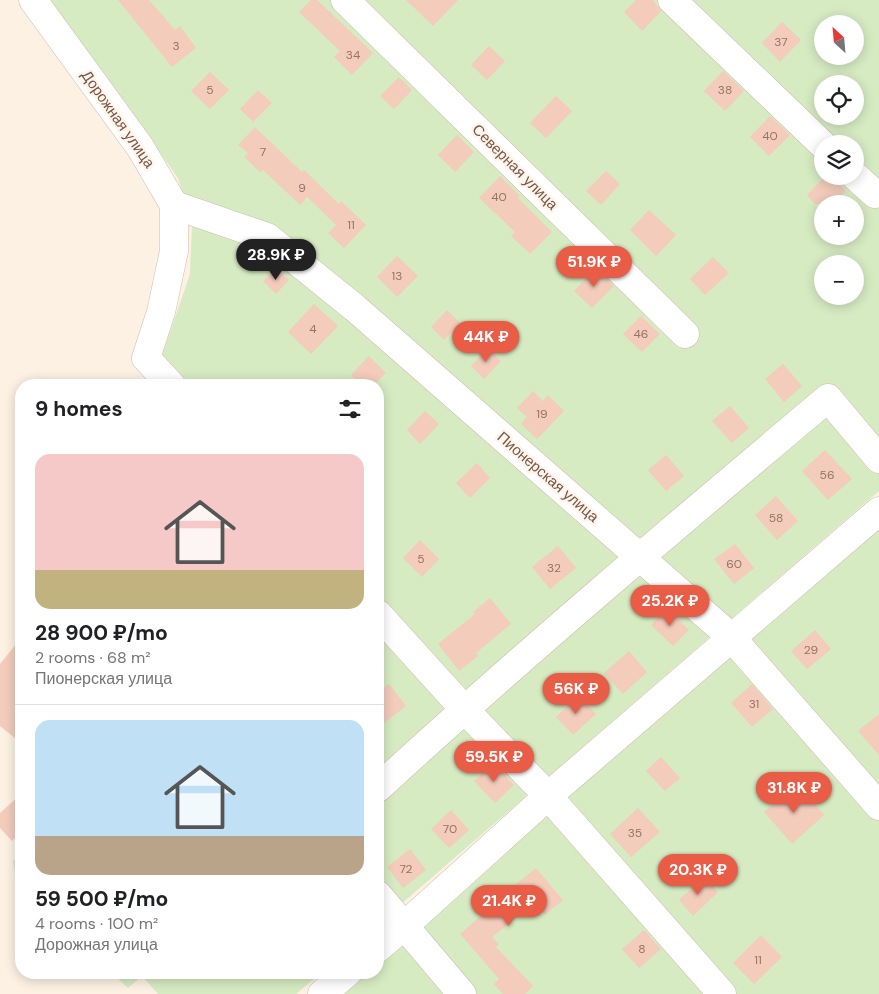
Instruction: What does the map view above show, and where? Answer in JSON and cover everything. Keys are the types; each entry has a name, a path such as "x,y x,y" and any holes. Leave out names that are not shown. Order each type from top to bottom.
{"street":[{"name":"Дорожная улица","path":"33,0 140,147 174,205"},
{"path":"672,0 814,136"},
{"name":"Северная улица","path":"361,5 684,334"},
{"path":"864,184 875,194"},
{"path":"165,379 146,358 161,312 174,251 174,205"},
{"name":"Пионерская улица","path":"174,205 266,237 355,308 731,637 879,806"},
{"path":"384,782 464,709 639,557 828,398 879,459"},
{"path":"384,943 548,796 879,511"},
{"path":"384,621 464,709 548,796 722,994"},
{"path":"384,903 462,994"},
{"path":"322,994 340,979"}],"green space":[{"path":"50,0 879,0 879,491 384,919 384,379 161,379 162,356 190,274 192,225 178,178"},
{"path":"879,527 879,994 341,994 359,979 384,979 384,957"},
{"path":"118,979 138,979 128,988"},
{"path":"145,979 314,979 296,994 158,994"}],"building":[{"path":"118,0 149,0 175,30 180,26 196,48 172,67"},
{"path":"311,0 317,0 373,53 352,75 334,57 340,51 299,12"},
{"path":"406,0 458,0 433,26"},
{"path":"636,0 653,0 661,11 642,31 624,12"},
{"path":"782,22 801,40 780,62 762,43"},
{"path":"489,46 505,61 487,80 471,65"},
{"path":"723,71 744,91 725,111 704,91"},
{"path":"210,72 229,90 210,109 191,91"},
{"path":"399,77 412,90 394,109 380,96"},
{"path":"258,90 272,103 253,122 240,109"},
{"path":"556,96 572,111 546,138 530,123"},
{"path":"770,116 790,135 769,156 750,137"},
{"path":"255,127 302,172 304,170 339,204 341,201 366,225 344,248 328,233 336,225 307,197 300,205 263,170 260,172 244,157 248,153 238,145"},
{"path":"457,135 474,152 455,172 438,155"},
{"path":"606,171 620,184 601,205 586,191"},
{"path":"500,176 520,196 518,198 552,232 530,254 511,236 515,232 479,198"},
{"path":"816,185 840,185 846,191 842,195 814,195 814,203 807,195"},
{"path":"649,210 676,235 656,256 630,230"},
{"path":"397,256 418,276 397,297 377,277"},
{"path":"713,257 729,273 705,295 690,279"},
{"path":"276,268 289,280 276,294 263,281"},
{"path":"596,268 614,286 592,308 574,291"},
{"path":"314,304 338,326 311,354 288,332"},
{"path":"447,310 460,323 444,340 431,327"},
{"path":"641,316 660,334 642,352 623,334"},
{"path":"488,348 501,361 484,379 471,366"},
{"path":"369,356 386,373 380,379 355,379 351,375"},
{"path":"783,364 802,386 784,402 765,379"},
{"path":"533,391 543,401 548,395 564,411 537,439 521,424 527,417 517,408"},
{"path":"730,406 749,428 732,443 712,421"},
{"path":"425,411 439,424 420,444 407,430"},
{"path":"825,450 852,479 828,500 802,471"},
{"path":"666,455 684,476 666,491 648,470"},
{"path":"477,463 490,478 470,498 456,483"},
{"path":"776,496 798,521 777,540 755,515"},
{"path":"420,540 439,559 422,577 403,558"},
{"path":"735,544 754,568 734,584 714,559"},
{"path":"558,546 576,568 550,589 532,567"},
{"path":"490,598 511,624 476,653 478,656 459,671 438,644 475,614 473,612"},
{"path":"667,608 689,630 673,646 651,625"},
{"path":"815,630 831,649 807,669 791,651"},
{"path":"15,645 15,738 0,726 0,664"},
{"path":"629,651 647,672 623,694 604,673"},
{"path":"389,684 406,706 384,723 384,688"},
{"path":"752,684 773,709 752,727 731,703"},
{"path":"578,696 596,714 573,735 556,717"},
{"path":"879,714 879,755 858,731"},
{"path":"661,757 680,778 665,791 646,771"},
{"path":"493,763 514,785 495,803 474,781"},
{"path":"796,783 824,815 792,844 764,812"},
{"path":"15,799 15,838 12,841 0,828 0,813"},
{"path":"638,808 660,832 631,857 610,834"},
{"path":"451,810 469,830 449,848 431,829"},
{"path":"410,849 426,870 403,888 387,867"},
{"path":"536,868 563,900 545,915 535,903 492,937 499,944 496,947 533,986 525,994 503,994 494,984 499,979 460,934 491,907 486,901 504,886 508,891"},
{"path":"704,877 718,892 693,916 679,900"},
{"path":"644,930 661,949 639,968 622,949"},
{"path":"761,935 782,957 754,984 733,963"}]}
